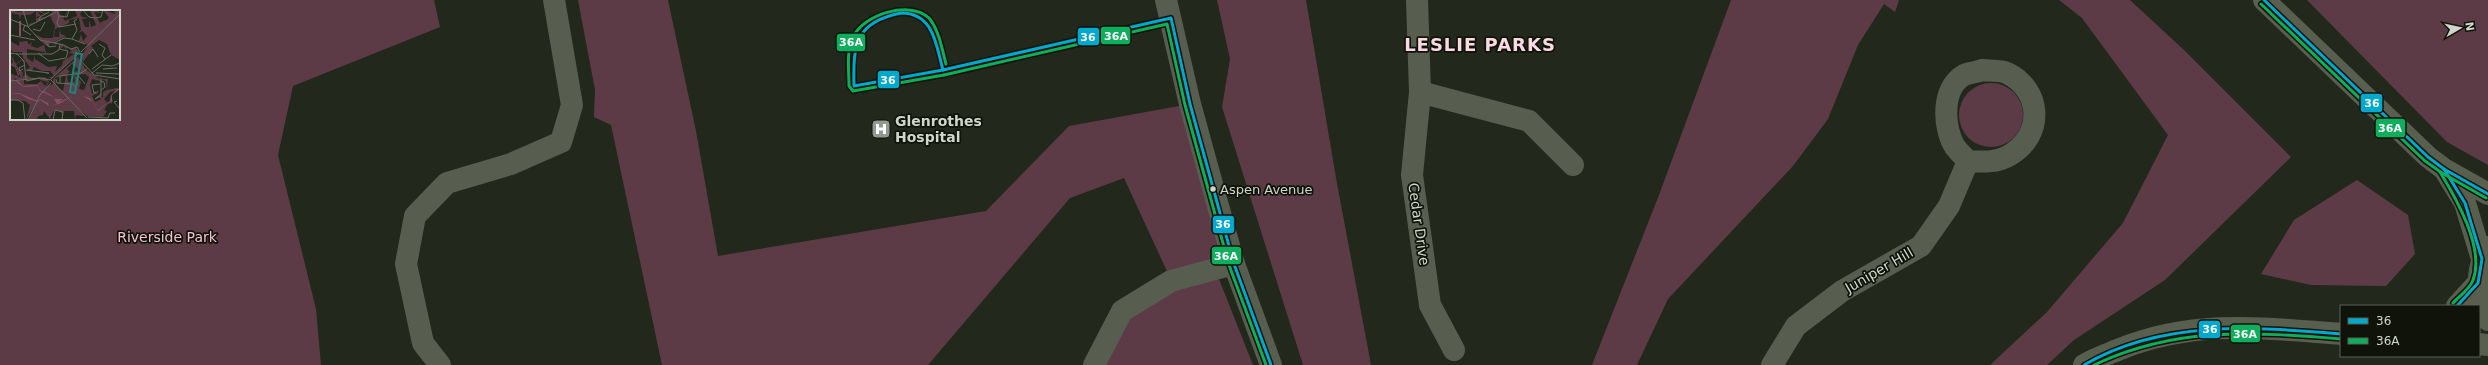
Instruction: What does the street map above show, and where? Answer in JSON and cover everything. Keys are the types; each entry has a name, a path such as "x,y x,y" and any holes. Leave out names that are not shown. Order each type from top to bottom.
{"main road":[{"path":"2264,0 2428,157 2444,169 2488,194"},
{"path":"2444,169 2465,202 2485,253 2478,283 2480,302 2488,320"},
{"path":"2458,305 2478,283"},
{"path":"2084,365 2146,339 2182,331 2258,327 2340,334"}],"street":[{"path":"440,365 423,343 406,264 415,216 447,183 511,164 561,142 572,105 554,0"},
{"path":"1166,0 1190,104 1234,264 1271,365"},
{"name":"Cedar Drive","path":"1417,0 1420,92 1412,175 1430,305 1454,350"},
{"path":"1982,70 2006,73 2024,86 2033,103 2036,122 2026,140 2010,155 1990,162 1968,161 1955,146 1947,128 1946,108 1951,90 1963,76 1982,70"},
{"path":"1420,92 1529,121 1573,165"},
{"name":"Juniper Hill","path":"1772,365 1796,326 1842,291 1921,246 1949,206 1968,161"},
{"path":"1094,365 1122,312 1171,280 1234,264"}],"green space":[{"name":"Riverside Park","path":"0,0 434,0 440,27 293,86 278,155 316,309 321,365 0,365"},
{"path":"578,0 668,0 696,131 718,256 986,211 1069,126 1190,104 1234,264 1215,269 1253,365 1094,365 1122,311 1171,280 1124,178 1070,198 928,365 662,365 611,125 594,117 595,90"},
{"path":"1217,0 1306,0 1336,178 1371,365 1303,365 1222,107 1230,59"},
{"path":"1731,0 1899,0 1895,12 1884,4 1858,45 1828,119 1793,166 1668,299 1637,365 1592,365 1659,195"},
{"path":"2059,0 2130,0 2184,50 2291,157 2165,280 2074,340 2047,365 1990,365 2047,312 2123,223 2168,135 2082,18"},
{"path":"2307,0 2488,0 2488,165 2447,142"},
{"path":"1985,83 1997,83 2014,92 2021,103 2023,115 2021,127 2014,138 1997,147 1985,147 1973,142 1964,133 1959,121 1959,109 1964,97 1973,88"},
{"path":"2357,180 2408,215 2415,254 2386,286 2311,285 2261,274 2294,220"}],"transit line":[{"name":"36","path":"2264,0 2428,157 2444,169 2488,194"},
{"name":"36A","path":"2261,4 2425,161 2442,173 2486,198"},
{"name":"36A","path":"944,75 853,91 849,86 849,49 853,37 867,22 888,12 911,10 921,13 929,18 940,40 946,64"},
{"name":"36","path":"901,13 912,14 927,24 932,32 943,70 854,86 854,59 856,47 860,38 866,29 874,22 901,13"},
{"name":"36","path":"943,70 1171,18 1190,104 1234,264 1271,365"},
{"name":"36A","path":"944,75 1167,24 1185,105 1229,265 1266,365"},
{"name":"36","path":"2444,169 2465,203 2482,259 2478,283 2458,305"},
{"name":"36A","path":"2440,172 2461,209 2472,239 2475,253 2476,267 2472,283 2453,303"},
{"name":"36","path":"2084,365 2114,350 2145,340 2177,333 2210,330 2276,329 2340,334"},
{"name":"36A","path":"2094,365 2125,352 2185,338 2246,334 2340,339"}],"place":[{"name":"Glenrothes Hospital","path":"881,129"},
{"name":"Aspen Avenue","path":"1213,189"}],"district":[{"name":"LESLIE PARKS","path":"1480,44"}]}
